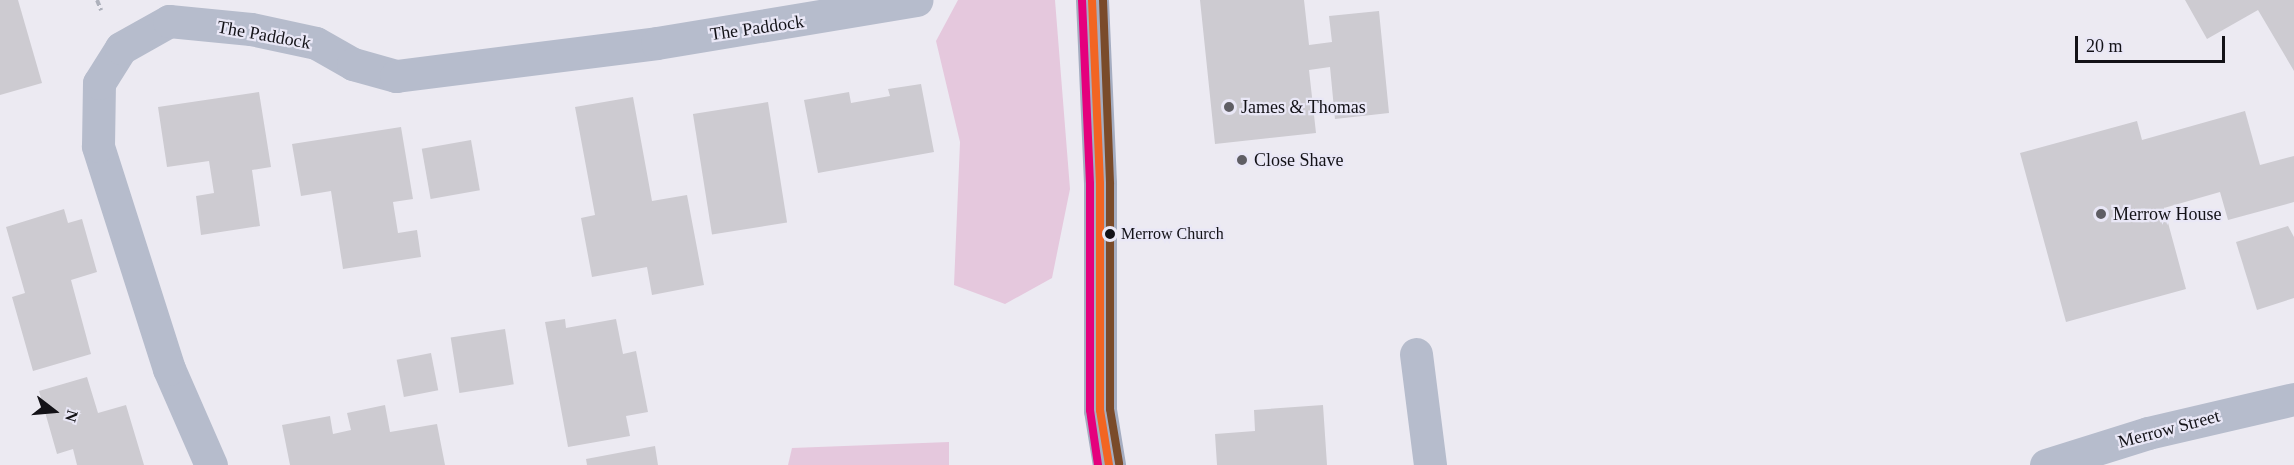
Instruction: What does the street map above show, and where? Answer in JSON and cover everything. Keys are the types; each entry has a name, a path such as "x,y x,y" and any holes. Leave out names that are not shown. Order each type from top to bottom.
{"main road":[{"path":"1092,0 1100,184 1100,410 1109,465"}],"street":[{"name":"The Paddock","path":"211,465 169,369 98,146 99,83 121,48 169,21 228,27 316,43 353,64 396,76 669,42 916,0"},
{"path":"1416,354 1430,465"},
{"name":"Merrow Street","path":"2046,465 2148,433 2294,399"}],"shaded area":[{"path":"958,0 1055,0 1070,189 1052,278 1005,304 954,285 960,142 936,41"},
{"path":"949,442 949,465 788,465 792,448"}],"building":[{"path":"0,0 18,0 42,83 0,95"},
{"path":"1200,0 1304,0 1309,45 1332,42 1329,16 1379,11 1389,113 1335,119 1330,67 1309,70 1316,133 1215,144"},
{"path":"2185,0 2294,0 2294,71 2258,10 2207,39"},
{"path":"921,84 934,152 818,173 804,100 849,92 851,103 890,96 888,89"},
{"path":"259,92 271,167 252,170 260,226 201,235 196,196 214,193 209,161 167,167 158,107"},
{"path":"633,97 652,201 687,195 704,285 652,295 647,267 592,277 581,218 595,215 575,107"},
{"path":"768,102 787,222 712,234 693,114"},
{"name":"Merrow House","path":"2245,111 2260,165 2294,156 2294,202 2228,220 2220,192 2164,208 2186,289 2066,322 2020,153 2137,121 2142,140"},
{"path":"401,127 413,199 393,202 398,233 417,230 421,257 343,269 331,191 301,196 292,144"},
{"path":"471,140 480,190 431,199 422,149"},
{"path":"64,209 68,223 82,219 97,272 71,280 91,354 33,371 12,297 25,293 6,227"},
{"path":"2288,226 2294,237 2294,298 2257,310 2236,242"},
{"path":"565,319 566,328 616,319 623,354 636,351 648,412 626,416 630,436 568,447 545,322"},
{"path":"505,329 514,384 459,393 451,338"},
{"path":"431,353 438,390 404,397 397,360"},
{"path":"87,377 98,413 126,405 144,465 77,465 73,449 57,454 39,391"},
{"path":"385,405 390,432 437,424 445,465 290,465 282,425 330,416 333,434 351,430 347,413"},
{"path":"1323,405 1327,465 1217,465 1215,434 1255,431 1254,410"},
{"path":"655,446 658,465 587,465 586,459"}],"transit line":[{"path":"1082,0 1090,184 1090,410 1098,465"},
{"path":"1092,0 1100,184 1100,410 1109,465"},
{"path":"1103,0 1110,184 1110,409 1119,463"}],"place":[{"name":"James & Thomas","path":"1229,107"},
{"name":"Close Shave","path":"1242,160"},
{"name":"Merrow House","path":"2101,214"},
{"name":"Merrow Church","path":"1110,234"}]}
